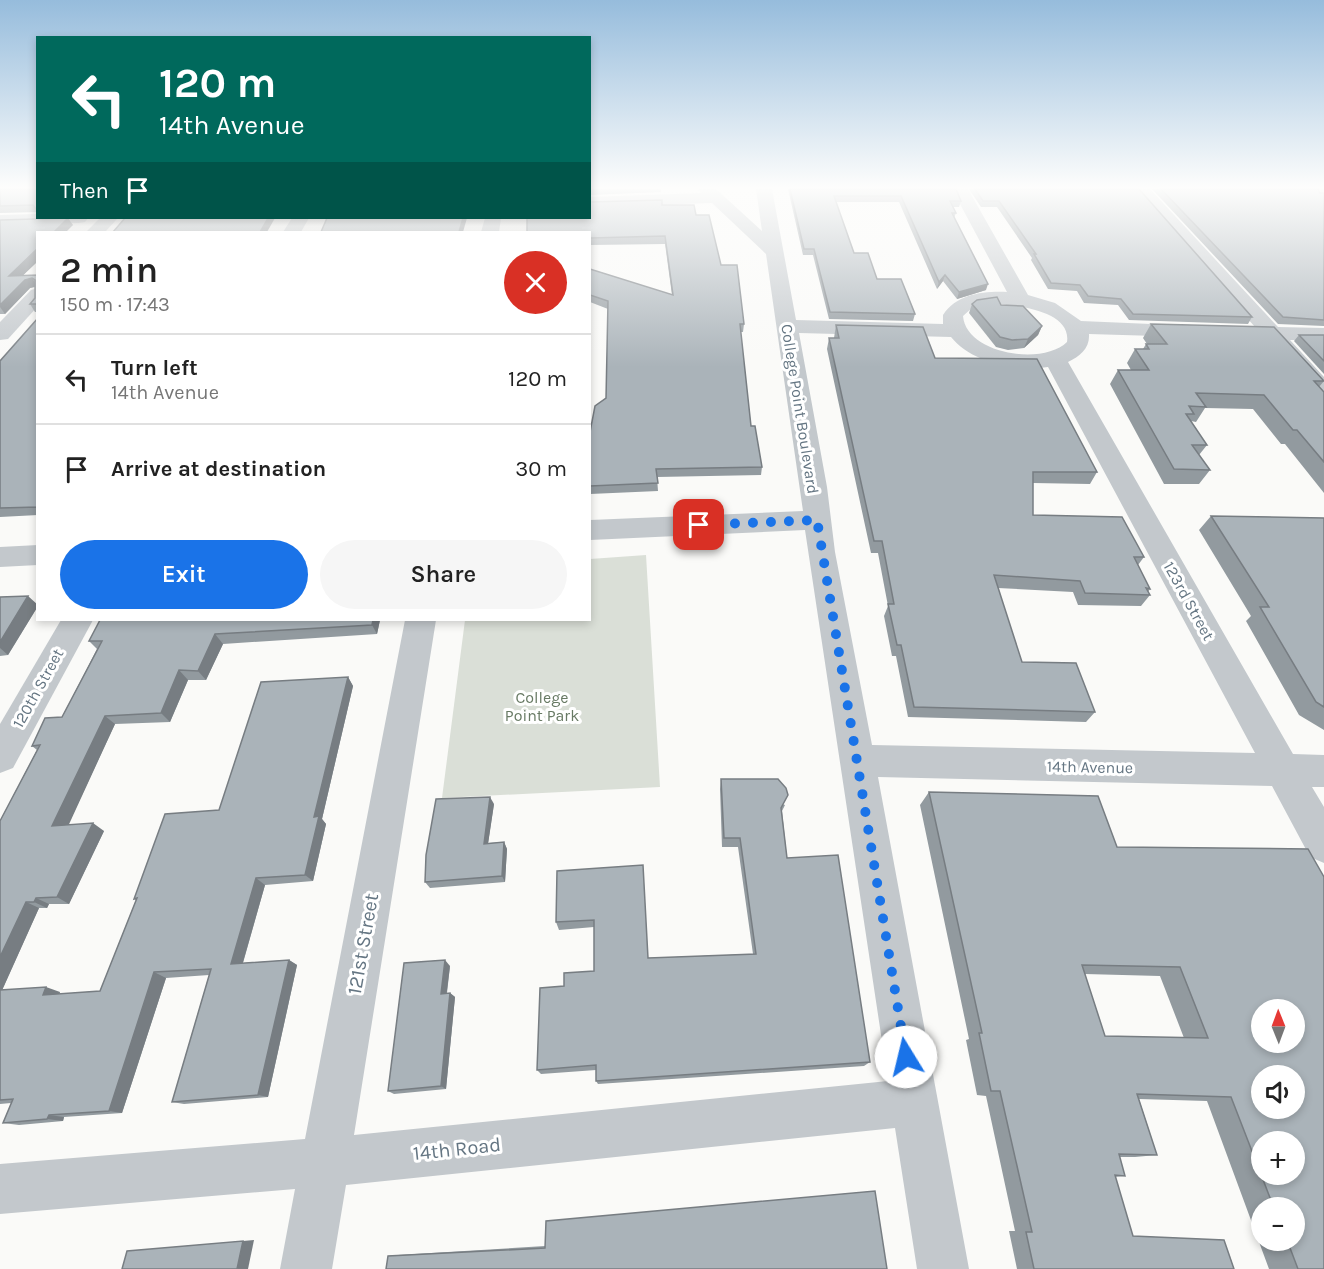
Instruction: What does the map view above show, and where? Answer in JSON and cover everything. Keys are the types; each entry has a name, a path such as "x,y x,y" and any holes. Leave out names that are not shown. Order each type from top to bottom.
{"street":[{"path":"770,248 774,252"},
{"name":"College Point Boulevard","path":"773,248 943,1269"},
{"path":"993,248 1021,300"},
{"path":"1194,248 1324,391"},
{"path":"0,334 36,296"},
{"path":"987,298 1021,300 1051,309 1074,327 1079,341 1076,348 1065,356 1055,359 1028,362 993,355 968,343 956,331 952,323 953,315 966,303 987,298"},
{"path":"787,327 956,331"},
{"path":"1074,327 1212,331"},
{"path":"1235,332 1324,334"},
{"name":"123rd Street","path":"1055,359 1324,844"},
{"path":"591,530 817,520"},
{"path":"0,557 36,555"},
{"name":"120th Street","path":"0,757 76,621"},
{"name":"121st Street","path":"306,1269 420,621"},
{"name":"14th Avenue","path":"857,761 1324,771"},
{"name":"14th Road","path":"0,1189 326,1162 914,1102"}],"green space":[{"name":"College Point Park","path":"646,555 660,787 442,798 465,621 591,621 591,559"}],"building":[{"path":"0,248 36,248 9,276 36,275 36,304 30,304 35,298 35,280 32,278 25,280 0,305"},
{"path":"667,248 717,248 721,265 737,265 744,324 740,324 751,426 755,426 762,467 656,469 658,483 591,486 591,427 595,406 606,398 608,301 591,295 591,269 673,295"},
{"path":"852,248 854,253 868,253 877,279 901,279 915,314 830,312 814,249 804,249"},
{"path":"924,248 970,248 988,284 959,292 945,275 939,282"},
{"path":"1032,248 1191,248 1252,317 1133,314 1121,299 1088,296 1080,285 1051,283 1034,254 1036,254"},
{"path":"1217,248 1324,248 1324,320 1283,317"},
{"path":"997,297 1001,305 1023,306 1042,326 1028,339 1012,340 1000,337 972,304 977,300"},
{"path":"36,320 36,507 0,508 0,361"},
{"path":"1151,324 1274,327 1324,381 1314,381 1324,392 1324,462 1264,395 1196,393 1206,407 1189,406 1194,414 1186,414 1207,445 1192,445 1210,470 1174,469 1118,370 1149,370 1135,349 1149,349 1146,344 1167,344"},
{"path":"836,325 923,327 935,358 1037,359 1097,472 1033,472 1033,515 1122,517 1144,557 1134,557 1150,589 1146,588 1150,595 1085,593 1080,581 994,575 1022,662 1076,663 1095,712 914,707 901,645 897,645 888,604 894,604 882,541 874,541 829,338 839,338"},
{"path":"1299,335 1324,335 1324,361"},
{"path":"1211,516 1324,518 1324,707 1316,702 1260,607 1269,607"},
{"path":"28,596 0,642 0,597"},
{"path":"99,621 373,621 372,625 215,634 198,671 179,670 161,713 105,716 52,826 93,823 57,897 36,898 34,902 26,902 0,957 0,821 40,745 32,746 45,718 62,717 102,641 89,641"},
{"path":"348,677 314,817 319,816 305,875 256,878 231,964 289,960 258,1095 172,1102 211,969 154,972 109,1111 49,1115 47,1119 3,1123 13,1099 0,1100 0,990 46,987 43,995 100,991 137,898 134,899 165,814 219,810 261,682"},
{"path":"721,779 778,779 786,788 788,795 781,808 787,858 838,855 870,1062 596,1081 596,1065 537,1070 540,988 564,986 564,973 594,971 594,920 556,922 557,871 643,865 648,958 756,954 740,838 724,838"},
{"path":"929,792 1098,796 1117,847 1308,849 1324,877 1324,1269 1298,1269 1291,1251 1305,1251 1305,1197 1270,1197 1265,1185 1305,1185 1305,1131 1251,1131 1251,1149 1231,1097 1137,1094 1157,1155 1119,1154 1125,1176 1115,1175 1133,1236 1224,1240 1234,1269 1034,1269 1026,1232 1032,1232 1000,1091 991,1091 979,1033 982,1033","holes":["1082,965 1180,967 1208,1038 1105,1036"]},
{"path":"490,797 484,844 504,842 502,876 425,882 426,855 436,799"},
{"path":"445,960 441,994 450,993 441,1086 388,1091 404,963"},
{"path":"875,1191 887,1269 386,1269 388,1256 545,1248 546,1221"},
{"path":"243,1241 237,1269 122,1269 127,1251"}],"route":[{"path":"699,525 817,520 820,552 906,1057"}]}
